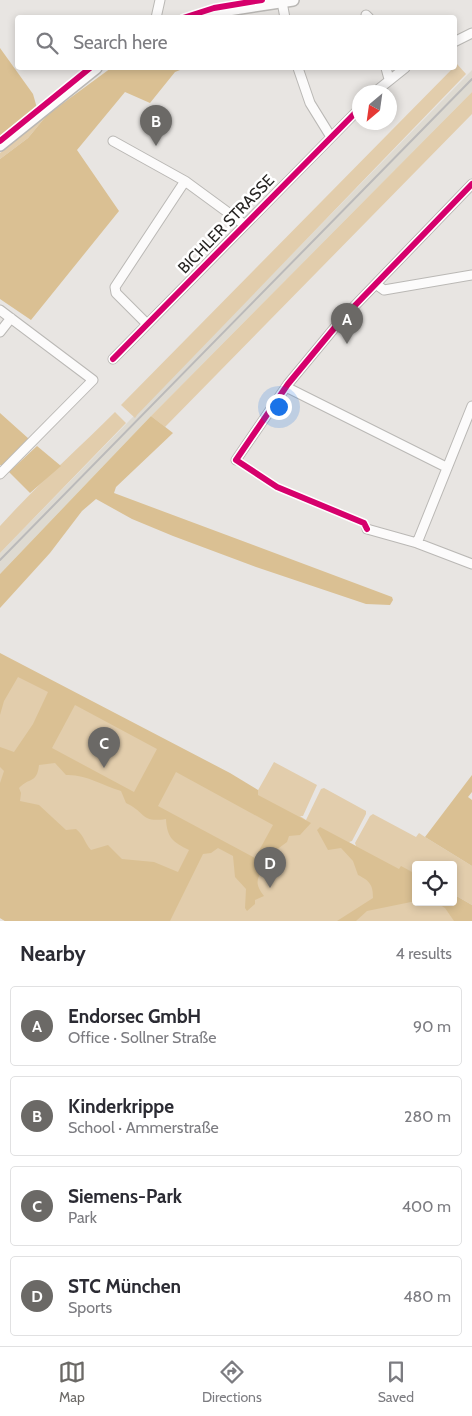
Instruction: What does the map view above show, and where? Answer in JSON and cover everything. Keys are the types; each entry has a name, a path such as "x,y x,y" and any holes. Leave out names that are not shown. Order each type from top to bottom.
{"main road":[{"path":"208,15 262,2 288,1"},
{"path":"0,145 94,70"}],"street":[{"path":"157,15 160,0"},
{"path":"286,15 288,1"},
{"path":"457,40 472,33"},
{"path":"299,70 310,103 331,137"},
{"path":"387,70 389,79"},
{"path":"383,85 401,70"},
{"name":"BICHLER STRASSE","path":"113,359 352,116"},
{"path":"113,140 185,181 245,225"},
{"path":"147,324 116,293 115,287 185,181"},
{"path":"236,460 286,387 341,320 370,289 377,285 383,275 472,184"},
{"path":"377,285 384,290 472,275"},
{"path":"0,310 93,380 0,474"},
{"path":"0,332 11,318"},
{"path":"286,387 446,467"},
{"path":"417,543 472,406"},
{"path":"367,529 417,543 472,564"}],"shaded area":[{"path":"0,48 33,94 37,108 0,139"},
{"path":"457,64 466,74 135,418 121,405 392,130 397,130 397,125 451,70 457,70"},
{"path":"108,70 180,70 175,72 150,103 125,92 77,150 119,211 31,320 0,299 0,159 28,138 47,115"},
{"path":"472,70 472,92 151,416 0,574 0,553"},
{"path":"472,92 472,114 165,427 151,416"},
{"path":"47,115 28,138 0,159 0,153"},
{"path":"115,412 126,423 0,553 0,526 42,482"},
{"path":"0,413 29,439 3,466 0,465"},
{"path":"151,416 173,433 116,487 114,493 392,597 393,600 390,605 366,604 256,567 132,519 96,499 82,511 50,553 0,608 0,574"},
{"path":"37,446 61,466 30,493 9,472"},
{"path":"0,653 230,773 258,790 258,795 311,823 300,835 289,836 287,842 264,859 258,878 258,885 264,896 255,900 255,904 247,911 245,908 246,889 235,877 233,856 218,848 211,853 203,854 170,921 5,921 0,918 0,783 4,771 0,767 0,747 14,752 33,724 48,692 18,677 4,701 0,715","holes":["75,705 157,749 134,792 52,748","55,763 66,775 87,778 121,791 126,803 147,818 166,819 169,835 189,850 178,872 154,862 122,859 108,845 91,850 76,829 66,830 39,805 20,801 21,793 19,788 34,778 39,765","176,772 273,825 255,858 158,806"]},
{"path":"0,659 257,792 274,762 317,785 303,816 300,816 306,820 321,789 324,788 366,811 352,841 349,842 356,846 355,843 373,814 416,837 419,833 472,866 472,905 457,896 457,861 412,861 412,872 401,867 412,875 412,906 457,906 472,921 5,921 0,918"},
{"path":"472,775 472,792 468,797 472,800 472,866 425,837"},
{"path":"320,827 399,869 401,866 412,872 412,902 367,911 356,921 337,921 373,898 372,890 368,881 358,875 353,861 341,848 328,850 317,830"},
{"path":"457,896 472,905 472,921 454,921 442,906 457,906"}],"railway":[{"path":"0,560 472,79"}],"cycle path":[{"path":"192,15 214,8 262,0"},
{"path":"0,141 88,70"},
{"path":"113,359 352,116"},
{"path":"367,529 364,523 277,487 236,460 288,384 341,320 472,184"}],"place":[{"name":"Kinderkrippe","path":"156,146"},
{"name":"Endorsec GmbH","path":"347,344"},
{"name":"Siemens-Park","path":"104,768"},
{"name":"STC München","path":"270,888"}]}
